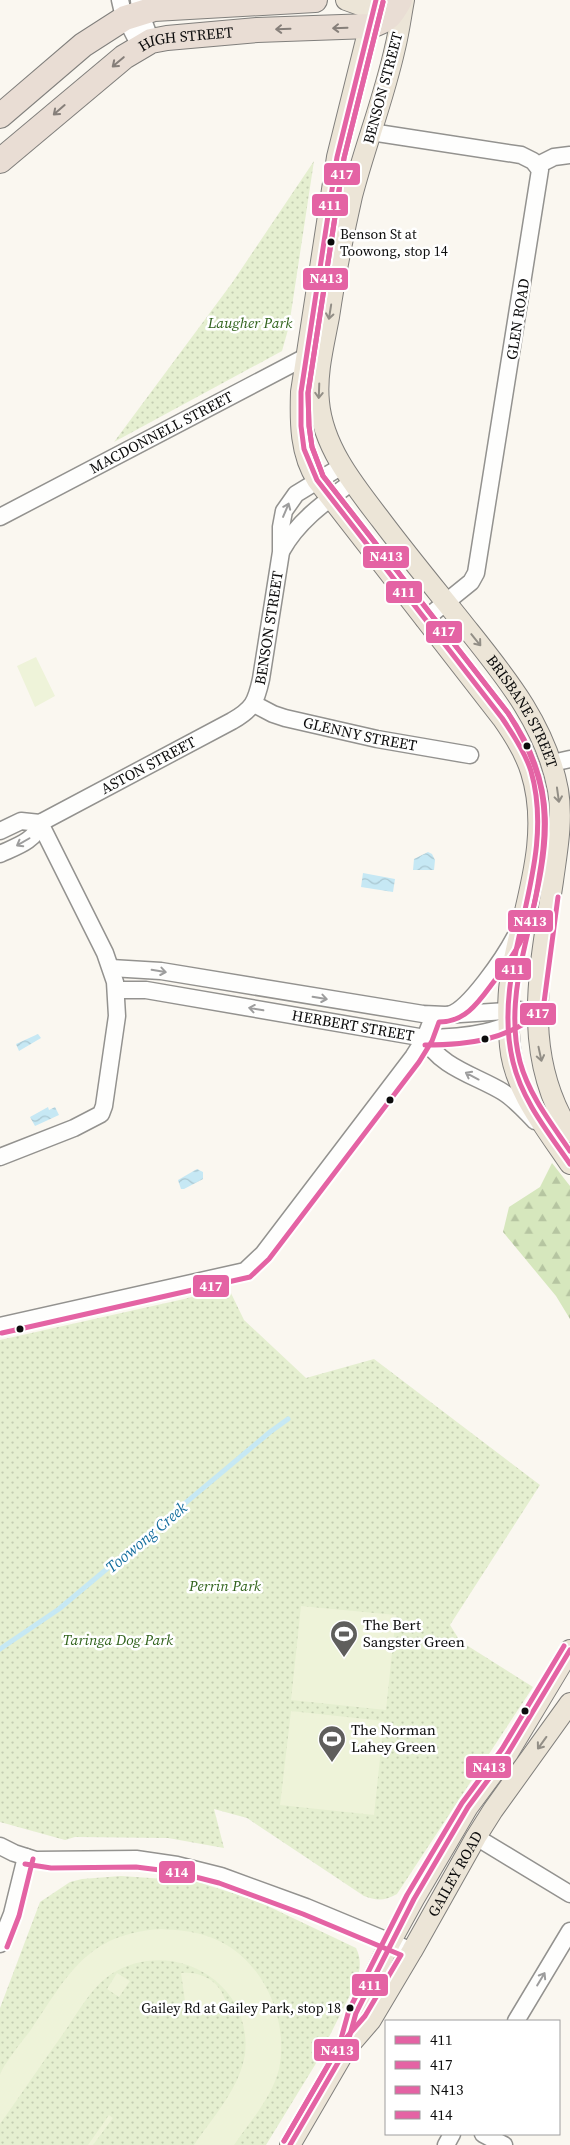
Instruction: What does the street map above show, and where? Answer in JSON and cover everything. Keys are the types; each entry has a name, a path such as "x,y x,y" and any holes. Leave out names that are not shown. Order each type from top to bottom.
{"highway":[{"name":"HIGH STREET","path":"0,116 83,45 131,8 182,4 315,0"},
{"path":"376,14 392,15 400,0"},
{"name":"HIGH STREET","path":"0,161 90,84 145,44 167,38 257,30 376,14"}],"main road":[{"path":"346,0 376,14 395,49"},
{"name":"BENSON STREET","path":"330,499 317,480 306,455 300,430 301,392 315,352 345,229 395,49 404,0"},
{"name":"BENSON STREET","path":"347,474 326,433 318,401 315,352 337,157 376,14"},
{"name":"BRISBANE STREET","path":"347,474 511,683 539,732 561,761 558,790 560,833 537,1005 538,1041 570,1164"},
{"name":"BRISBANE STREET","path":"330,499 502,718 518,741 532,773 538,810 539,832 536,856 510,982 510,1046 520,1081 531,1106 563,1137"},
{"name":"GAILEY ROAD","path":"346,2049 356,2013 391,1941 468,1808 508,1752 570,1650"},
{"name":"GAILEY ROAD","path":"290,2145 346,2049 371,2020 476,1837 570,1703"}],"street":[{"path":"131,8 145,44"},
{"path":"371,132 521,155 538,165 554,157 570,155"},
{"name":"GLEN ROAD","path":"424,620 471,582 479,561 498,429 540,178 538,165"},
{"name":"MACDONNELL STREET","path":"0,517 315,352"},
{"name":"BENSON STREET","path":"254,704 261,679 281,552 282,521 286,506 296,494 317,480 347,474"},
{"name":"BENSON STREET","path":"281,552 297,527 330,499 347,474"},
{"name":"GLENNY STREET","path":"254,704 285,718 377,739 470,755"},
{"name":"ASTON STREET","path":"0,831 22,821 40,822 232,721 246,713 254,704"},
{"path":"0,1157 74,1128 94,1119 102,1113 117,1016 116,990 111,968 40,822"},
{"name":"ASTON STREET","path":"0,854 31,838 40,822"},
{"path":"0,1326 245,1271 263,1254 413,1057 439,1015 458,1012 468,1002 505,955 523,919"},
{"name":"HERBERT STREET","path":"111,968 160,971 439,1015 509,1018 527,1015 537,1005"},
{"name":"HERBERT STREET","path":"116,990 146,990 425,1038 464,1036 509,1018"},
{"path":"425,1038 431,1049 441,1058 513,1099 563,1137"},
{"path":"476,1837 570,1894"},
{"path":"0,1846 26,1857 51,1861 136,1859 177,1864 221,1876 391,1941 412,1951"},
{"path":"0,1944 12,1914 26,1857"},
{"path":"517,2020 570,1931"},
{"path":"485,2135 504,2145"}],"green space":[{"name":"Laugher Park","path":"314,161 289,326 282,351 114,442 232,283"},
{"path":"36,657 55,696 35,707 17,666"},
{"path":"552,1163 570,1186 570,1319 556,1296 503,1232 509,1207 540,1187"},
{"name":"Perrin Park","path":"228,1287 244,1320 306,1378 374,1359 540,1485 450,1625 460,1641 533,1687 397,1894 388,1898 373,1899 364,1896 247,1818 214,1809 224,1848 168,1838 75,1837 65,1840 0,1822 0,1340 184,1299"},
{"name":"The Bert Sangster Green","path":"301,1606 396,1615 386,1710 291,1700"},
{"name":"The Norman Lahey Green","path":"291,1711 384,1721 374,1815 280,1805"},
{"path":"121,1876 194,1881 255,1900 356,1948 360,1965 356,1983 315,2065 266,2145 0,2145 0,2008 40,1902 70,1882 82,1879"},
{"path":"161,1929 196,1933 226,1944 242,1956 256,1972 267,1989 275,2008 280,2028 281,2049 279,2069 266,2099 234,2145 194,2145 225,2102 238,2079 242,2067 245,2054 244,2028 236,2005 222,1987 204,1973 183,1964 160,1960 136,1963 105,1978 86,1999 0,2124 0,2075 9,2059 69,1975 82,1960 97,1948 114,1939 135,1932"},
{"path":"117,1973 130,1981 119,1997 107,1989"},
{"path":"181,1973 197,1974 211,1980 221,1991 227,2006 193,2013 186,2008"},
{"path":"109,2115 113,2118 93,2145 88,2145"}],"water":[{"path":"428,852 432,854 435,860 434,870 413,870 414,859"},
{"path":"363,873 395,879 393,892 361,887"},
{"path":"38,1034 41,1038 19,1051 16,1044"},
{"path":"48,1107 49,1110 55,1107 59,1115 35,1126 30,1117"},
{"path":"197,1169 203,1172 203,1179 181,1189 178,1180"}],"waterway":[{"name":"Toowong Creek","path":"0,1649 59,1609 288,1419"}],"transit line":[{"name":"411","path":"376,0 337,157 301,392 301,426 304,449 317,480 502,718 518,743 531,771 537,808 537,844 510,989 508,1025 513,1062 529,1103 570,1164"},
{"name":"417","path":"2,1333 250,1277 269,1259 419,1062 432,1041 439,1022 456,1019 464,1015 481,998 515,951 531,917 543,853 544,811 542,792 530,753 508,713 323,476 312,447 308,393 344,158 383,2"},
{"name":"N413","path":"383,2 344,158 308,393 312,447 323,476 508,713 526,743 538,771 544,799 543,854 539,883 519,974 515,1004 515,1033 520,1062 529,1086 541,1108 570,1151"},
{"name":"417","path":"425,1045 457,1044 487,1039 516,1028 543,1010 558,897"},
{"name":"N413","path":"284,2141 339,2046 349,2010 407,1895 462,1803 502,1749 564,1646"},
{"name":"411","path":"290,2145 346,2049 356,2013 414,1899 468,1807 508,1753 570,1650"},
{"name":"414","path":"7,1947 19,1916 33,1859"},
{"name":"414","path":"25,1864 51,1868 136,1867 176,1872 219,1883 303,1914 401,1955 365,2016 340,2045 284,2141"}],"place":[{"name":"Benson St at Toowong, stop 14","path":"331,242"},
{"name":"The Bert Sangster Green","path":"344,1658"},
{"name":"The Norman Lahey Green","path":"332,1763"},
{"name":"Gailey Rd at Gailey Park, stop 18","path":"350,2008"}],"park label":[{"name":"Taringa Dog Park","path":"118,1640"}]}
